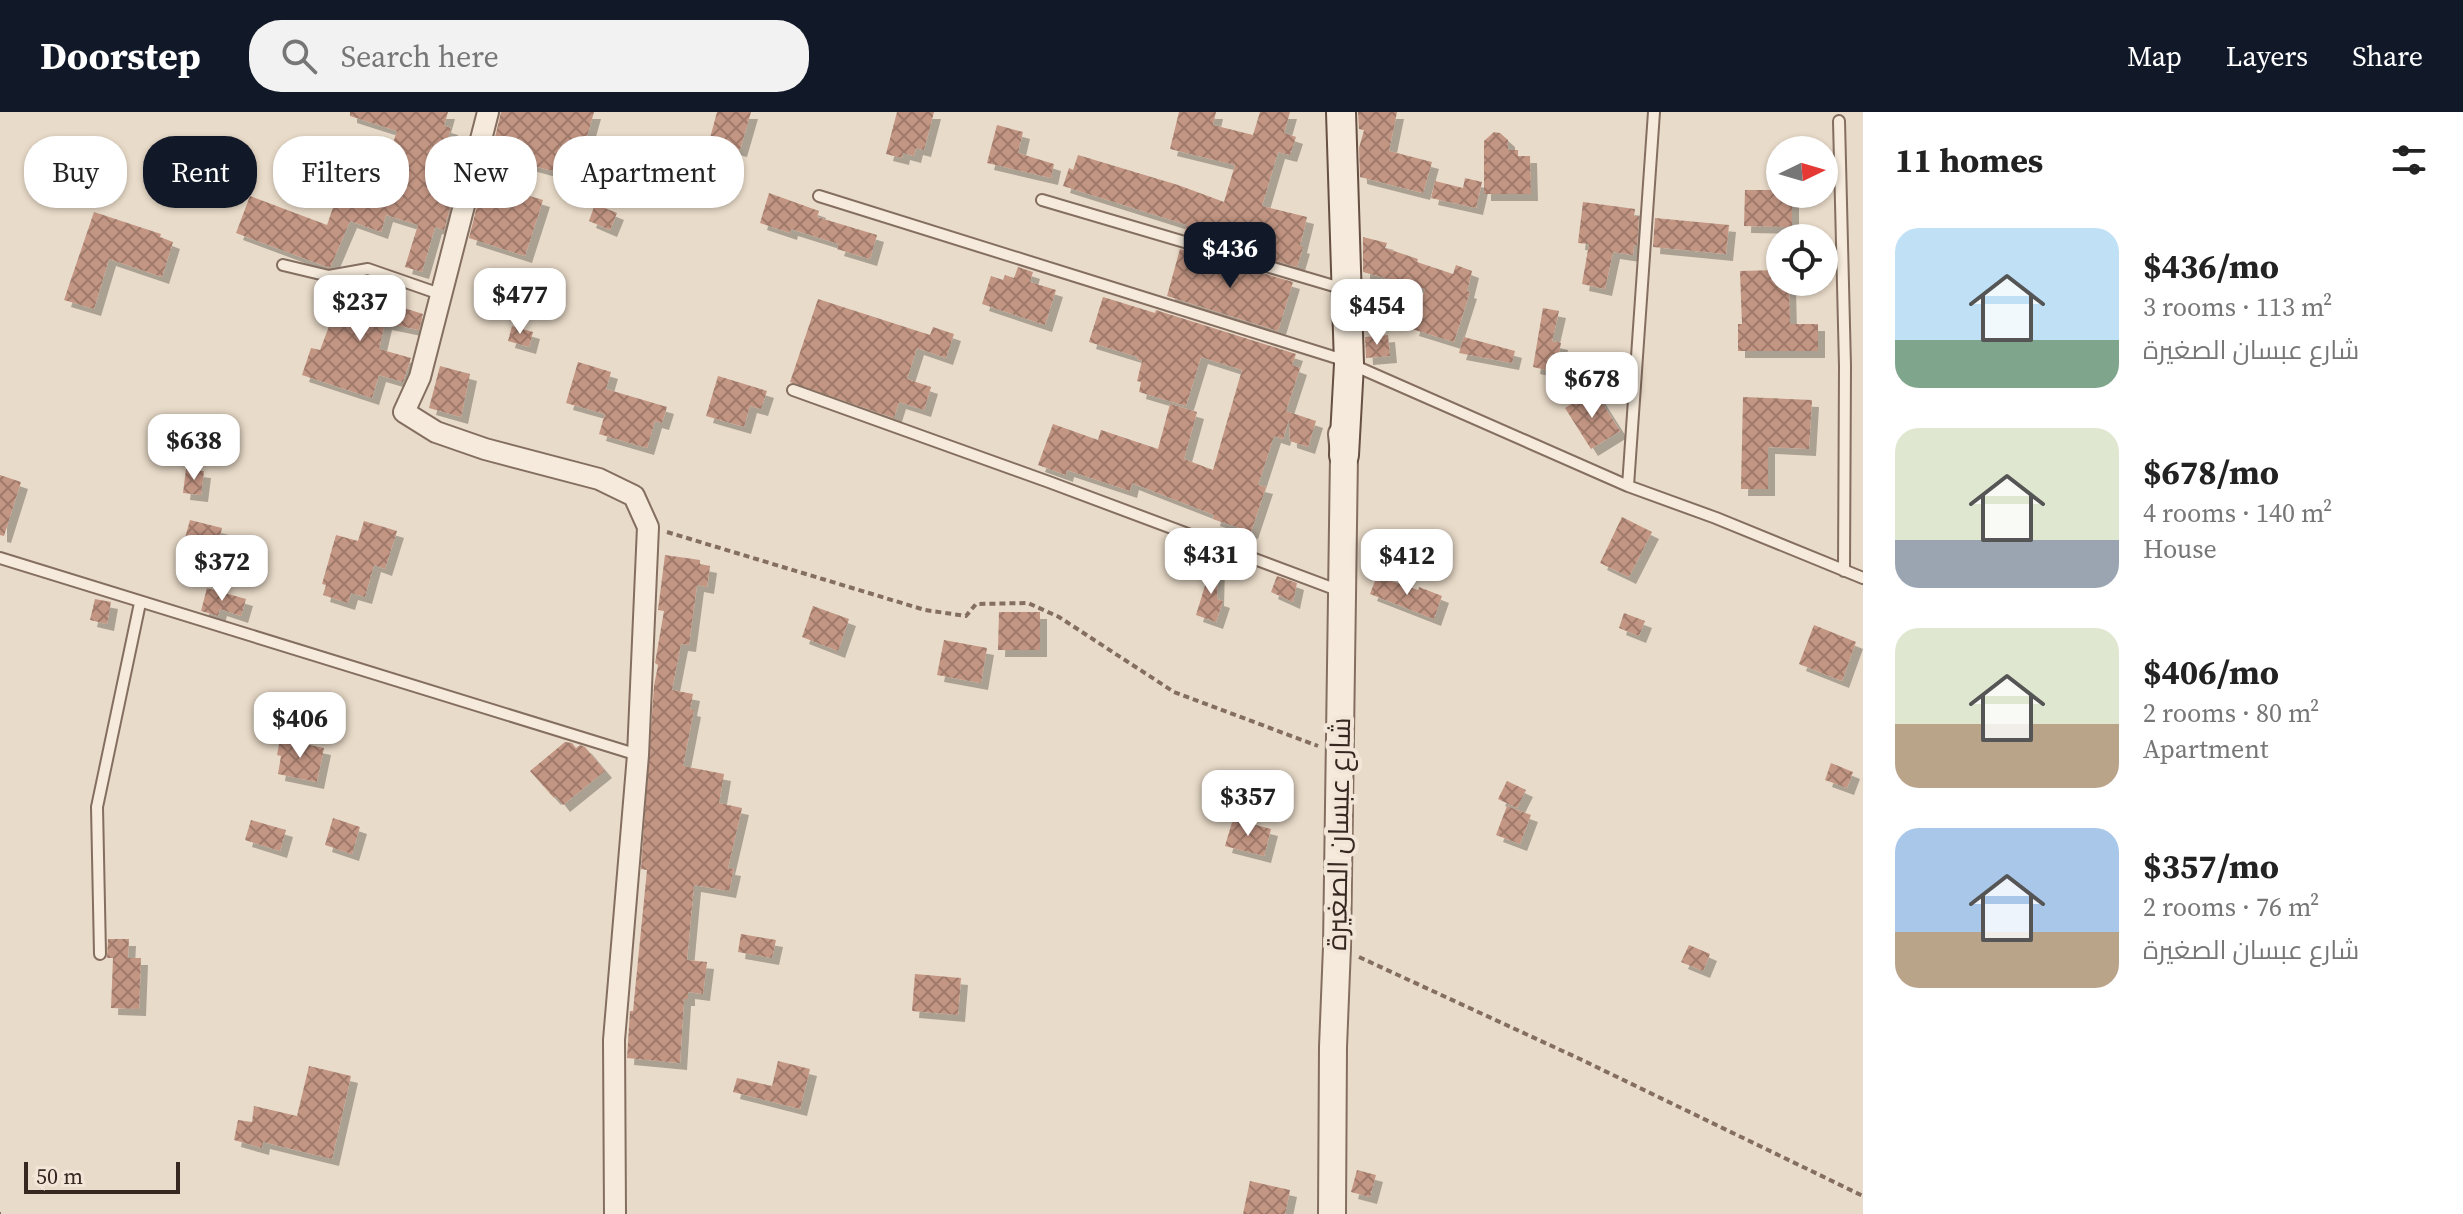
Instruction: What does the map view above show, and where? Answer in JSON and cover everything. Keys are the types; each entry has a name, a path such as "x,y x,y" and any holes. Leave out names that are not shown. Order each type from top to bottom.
{"main road":[{"name":"شارع عبسان الصغيرة","path":"1341,112 1344,455"}],"street":[{"path":"488,112 420,377 404,412 436,432 485,449 599,479 634,496 648,527 638,755 614,1040 615,1214"},
{"name":"شارع عبسان الصغيرة","path":"1332,112 1334,286 1343,361"},
{"name":"شارع عبسان الصغيرة","path":"1332,1214 1344,455"}],"lane":[{"path":"1628,486 1654,112"},
{"path":"1839,121 1845,366 1844,571"},
{"path":"819,196 1343,361 1628,486 1863,578"},
{"path":"1042,200 1334,286"},
{"path":"283,265 329,276 368,269 440,294"},
{"path":"793,390 1340,591"},
{"path":"0,558 638,755"},
{"path":"100,954 97,807 140,603"}],"path":[{"path":"648,527 925,610 966,616 976,604 1028,603 1059,617 1174,692 1339,755"},
{"path":"1337,947 1580,1059 1863,1196"}],"building":[{"path":"350,112 448,112 444,126 451,128 449,136 425,136 425,208 450,208 444,230 435,227 422,272 405,267 418,225 386,215 381,232 350,221 330,268 236,233 245,208 257,208 257,199 273,205 273,208 282,208 327,225 333,208 409,208 409,136 395,136 397,131 350,116"},
{"path":"501,112 594,112 587,136 553,136 553,171 537,167 537,136 495,136"},
{"path":"717,112 751,112 744,136 711,136"},
{"path":"897,112 934,112 924,150 916,148 914,156 903,153 902,158 886,154"},
{"path":"1179,112 1216,112 1213,125 1253,135 1260,112 1290,112 1284,133 1296,137 1290,155 1278,152 1262,206 1307,217 1297,267 1184,234 1187,225 1063,186 1069,168 1073,170 1078,155 1224,202 1235,165 1170,149"},
{"path":"1358,112 1397,112 1389,151 1432,162 1423,193 1360,177 1359,148 1364,130 1359,129"},
{"path":"997,125 1023,132 1018,153 1054,164 1051,178 987,163"},
{"path":"1494,132 1508,140 1508,150 1518,150 1518,156 1530,156 1531,194 1484,194 1484,141"},
{"path":"1465,178 1482,182 1476,208 1431,198 1435,181 1463,188"},
{"path":"1745,190 1766,190 1766,208 1792,208 1792,224 1744,226"},
{"path":"769,193 819,211 817,217 877,235 870,259 837,249 839,244 760,223"},
{"path":"537,198 543,200 525,256 469,238 476,208 537,208"},
{"path":"1583,202 1635,209 1634,216 1639,216 1637,246 1634,245 1633,255 1613,252 1605,289 1582,284 1589,244 1578,243"},
{"path":"594,208 617,213 610,230 589,221"},
{"path":"94,212 161,234 160,237 173,242 162,277 109,259 94,309 64,300"},
{"path":"1655,218 1729,225 1726,254 1653,247"},
{"path":"1363,237 1387,243 1385,248 1453,274 1456,265 1472,271 1467,291 1470,292 1454,342 1412,329 1425,289 1363,272"},
{"path":"1180,249 1293,282 1278,331 1167,296"},
{"path":"1018,267 1033,272 1030,282 1056,290 1045,325 982,304 991,276 1003,280 1005,275 1014,278"},
{"path":"1766,270 1766,296 1789,296 1790,324 1818,324 1818,351 1738,351 1738,324 1742,324 1740,271"},
{"path":"346,282 381,295 379,300 423,314 419,330 385,323 379,349 411,358 403,382 379,375 372,398 302,375 311,348 320,350"},
{"path":"1103,297 1155,313 1156,310 1296,354 1292,365 1300,368 1286,411 1316,421 1308,447 1290,441 1289,419 1283,439 1274,436 1258,485 1266,487 1251,532 1213,519 1214,515 1132,483 1130,491 1067,470 1066,475 1038,465 1053,424 1098,440 1101,430 1158,449 1170,404 1197,412 1184,459 1213,470 1242,370 1201,357 1186,406 1139,392 1141,382 1137,381 1142,361 1138,357 1089,342"},
{"path":"818,299 930,335 933,327 954,334 946,358 917,348 907,379 931,387 924,410 899,402 894,418 790,382"},
{"path":"1543,308 1559,311 1552,341 1561,343 1555,372 1533,367"},
{"path":"512,326 533,332 529,347 508,341"},
{"path":"1388,335 1390,356 1366,358 1365,337"},
{"path":"1464,337 1515,351 1512,363 1459,353"},
{"path":"578,362 611,372 606,389 667,407 662,423 655,421 647,448 599,434 605,414 566,403"},
{"path":"440,366 470,374 461,417 429,408"},
{"path":"718,376 767,391 761,409 750,406 744,427 706,416"},
{"path":"1594,390 1620,431 1591,449 1565,408"},
{"path":"1743,397 1812,400 1809,449 1768,447 1768,489 1741,489"},
{"path":"186,469 204,471 201,495 183,493"},
{"path":"0,475 21,482 4,536 0,535"},
{"path":"1622,517 1652,532 1629,577 1600,563"},
{"path":"190,520 222,528 215,558 182,549"},
{"path":"364,521 397,531 385,569 374,565 365,597 351,593 348,603 323,595 326,585 322,584 336,535 358,541"},
{"path":"665,555 700,560 700,564 710,566 707,587 697,585 689,645 681,644 672,690 693,694 690,709 694,710 683,766 724,774 719,803 742,808 728,868 734,869 729,891 694,885 687,960 707,962 703,994 688,992 688,999 684,999 680,1063 627,1058 647,870 641,869 658,665 655,663 664,611 658,610"},
{"path":"1213,560 1218,561 1217,599 1223,601 1216,622 1196,615"},
{"path":"1277,576 1297,583 1293,602 1271,592"},
{"path":"1377,576 1442,596 1434,619 1370,594"},
{"path":"207,588 246,599 241,616 220,609 218,616 201,611"},
{"path":"95,599 111,602 107,624 90,620"},
{"path":"813,606 849,619 838,651 802,637"},
{"path":"999,612 1040,612 1040,650 998,650"},
{"path":"1624,613 1645,621 1639,636 1619,628"},
{"path":"1814,625 1856,642 1842,681 1799,664"},
{"path":"944,640 987,648 981,683 937,675"},
{"path":"280,739 324,748 317,782 278,774"},
{"path":"565,742 572,743 576,748 580,745 585,747 605,771 563,805 530,771"},
{"path":"1831,763 1853,772 1847,788 1825,780"},
{"path":"1507,781 1526,790 1517,808 1498,799"},
{"path":"1507,806 1531,815 1520,844 1496,835"},
{"path":"333,818 360,827 352,854 325,845"},
{"path":"1233,819 1271,829 1264,856 1225,846"},
{"path":"251,820 286,830 280,851 245,840"},
{"path":"741,934 776,940 772,958 738,952"},
{"path":"108,939 129,939 128,958 141,958 139,1009 111,1008 113,958 107,958"},
{"path":"1689,945 1710,954 1703,971 1681,962"},
{"path":"915,974 961,978 958,1015 912,1011"},
{"path":"778,1061 810,1069 800,1109 733,1092 737,1078 772,1086"},
{"path":"309,1066 351,1076 332,1159 263,1142 262,1148 234,1140 238,1120 252,1122 254,1106 297,1116"},
{"path":"1357,1170 1376,1175 1370,1197 1351,1192"},
{"path":"1250,1181 1290,1190 1285,1214 1243,1214"}]}
